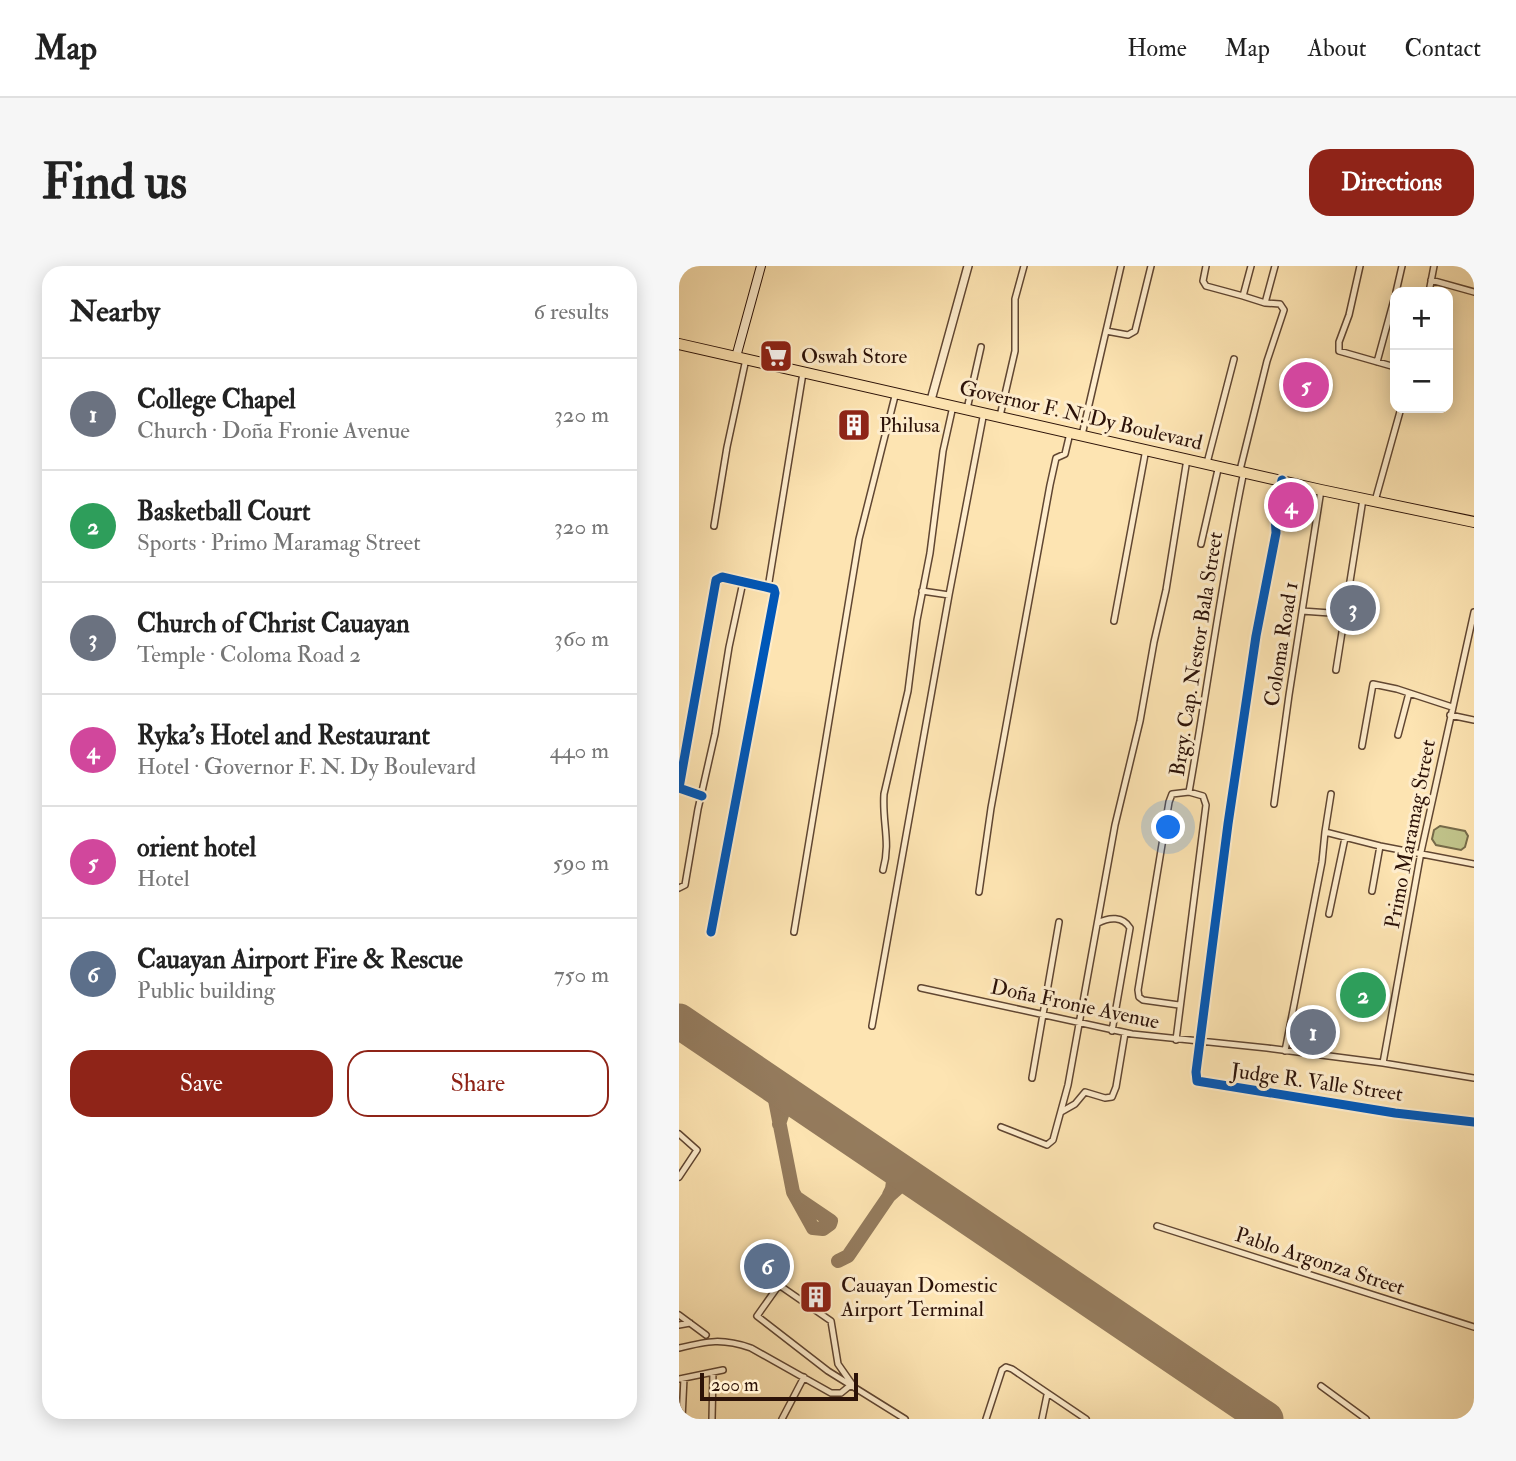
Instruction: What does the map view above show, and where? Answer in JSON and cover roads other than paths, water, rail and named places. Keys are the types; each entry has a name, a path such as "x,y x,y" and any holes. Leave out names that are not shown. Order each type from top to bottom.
{"highway":[{"name":"Governor F. N. Dy Boulevard","path":"679,344 1321,490 1474,522"}],"main road":[{"path":"741,358 761,266"}],"street":[{"path":"931,400 968,266"},
{"path":"1000,416 1015,351 1016,299 1024,266"},
{"path":"1082,435 1121,266"},
{"path":"1105,331 1128,335 1135,331 1151,266"},
{"path":"1206,266 1203,281 1206,286 1265,303 1275,266"},
{"path":"1243,296 1251,266"},
{"path":"1360,266 1338,348 1342,354 1390,366"},
{"path":"1398,287 1402,266"},
{"path":"1430,287 1434,266"},
{"path":"1431,279 1474,292"},
{"name":"Brgy. Cap. Nestor Bala Street","path":"1176,1040 1206,806 1203,796 1189,792 1242,471 1267,361 1284,310 1280,304 1265,303"},
{"path":"1377,362 1390,315"},
{"path":"967,409 981,347"},
{"path":"714,526 741,358"},
{"path":"1207,463 1234,359"},
{"path":"768,588 803,372"},
{"path":"794,932 859,538 896,392"},
{"path":"883,870 888,853 883,811 884,794 908,691 943,451 953,406"},
{"path":"872,1026 983,412"},
{"path":"1375,501 1401,413"},
{"path":"979,892 991,808 1050,485 1056,458 1066,451 1070,432"},
{"path":"1114,621 1146,449"},
{"path":"1002,1127 1047,1145 1053,1140 1061,1112 1119,803 1140,721 1166,590 1187,459"},
{"path":"1201,544 1219,466"},
{"path":"1201,1041 1230,810 1256,636 1276,533 1274,514 1282,480"},
{"name":"Coloma Road 1","path":"1274,804 1321,490"},
{"path":"1336,670 1363,499"},
{"path":"702,796 679,788 716,580 722,577 773,589 775,594 711,932"},
{"path":"679,888 685,885 689,872 743,582"},
{"path":"922,591 949,595"},
{"path":"1302,611 1344,614"},
{"name":"Primo Maramag Street","path":"1383,1063 1421,852 1474,612"},
{"path":"1362,746 1373,684 1452,707"},
{"path":"1398,735 1409,693"},
{"path":"1450,715 1474,720"},
{"path":"1179,1005 1143,1000 1139,997 1138,990 1169,802 1172,794 1189,792"},
{"path":"1285,1051 1322,862 1331,794"},
{"path":"1325,832 1380,846 1474,864"},
{"path":"1329,914 1345,838"},
{"path":"1372,891 1380,846"},
{"path":"1098,923 1112,918 1127,923 1131,928 1112,1031"},
{"path":"1032,1078 1059,922"},
{"name":"Doña Fronie Avenue","path":"921,988 1112,1031 1383,1063 1474,1078"},
{"path":"1061,1112 1075,1104 1084,1092 1105,1098 1112,1097 1125,1033"},
{"name":"Judge R. Valle Street","path":"1201,1041 1196,1078 1200,1083 1395,1113 1474,1122"},
{"path":"679,1134 697,1150 679,1177"},
{"name":"Pablo Argonza Street","path":"1157,1226 1474,1327"},
{"path":"851,1383 838,1364 831,1321 779,1285 757,1316 828,1371 905,1419"},
{"path":"679,1315 706,1335"},
{"path":"679,1325 689,1323"},
{"path":"679,1348 712,1340 738,1343 835,1394 841,1393 851,1383"},
{"path":"986,1419 1004,1368 1012,1369 1086,1419"},
{"path":"683,1419 682,1378 723,1370"},
{"path":"712,1419 713,1372"},
{"path":"782,1419 804,1377"},
{"path":"1321,1386 1366,1419"},
{"path":"1042,1419 1047,1395"}],"place":[{"name":"Oswah Store","path":"776,356"},
{"name":"orient hotel","path":"1306,385"},
{"name":"Philusa","path":"854,425"},
{"name":"Ryka's Hotel and Restaurant","path":"1291,505"},
{"name":"Church of Christ Cauayan","path":"1353,608"},
{"name":"Basketball Court","path":"1363,995"},
{"name":"College Chapel","path":"1313,1032"},
{"name":"Cauayan Airport Fire & Rescue","path":"767,1266"},
{"name":"Cauayan Domestic Airport Terminal","path":"816,1297"}]}
